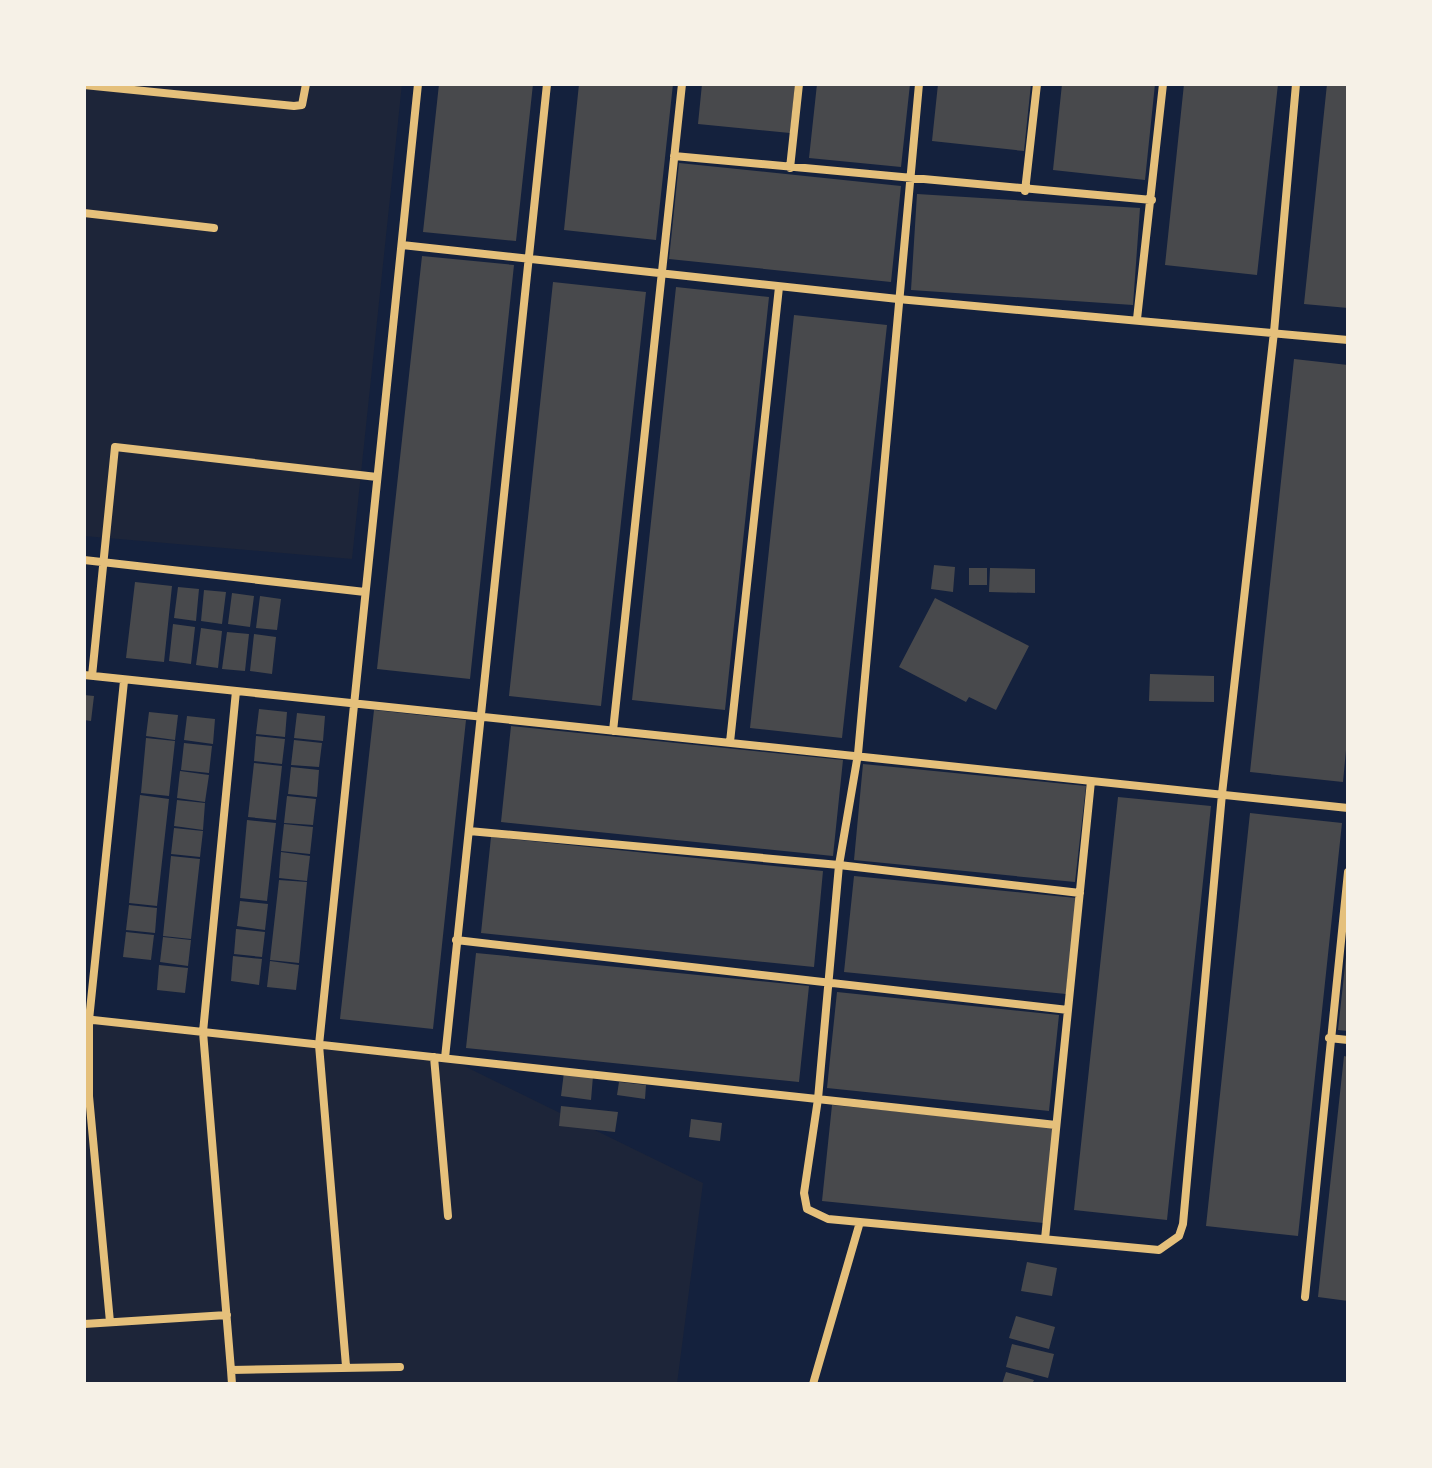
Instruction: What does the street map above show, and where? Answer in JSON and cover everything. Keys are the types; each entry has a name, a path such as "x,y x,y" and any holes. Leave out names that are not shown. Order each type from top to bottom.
{"street":[{"path":"84,85 294,106 302,105 306,84"},
{"path":"346,1366 319,1045 418,84"},
{"path":"445,1058 547,84"},
{"path":"613,731 682,84"},
{"path":"790,168 799,84"},
{"path":"919,84 858,754 839,865 818,1099 804,1193 807,1209 828,1219 1159,1250 1179,1236 1222,794 1274,332 1296,84"},
{"path":"1025,191 1037,84"},
{"path":"1137,319 1163,84"},
{"path":"674,156 1025,191 1152,200"},
{"path":"84,213 214,228"},
{"path":"402,245 898,299 1348,340"},
{"path":"730,742 779,287"},
{"path":"377,477 115,447 105,562 88,676 858,754 1348,808"},
{"path":"84,560 365,592"},
{"path":"110,1322 89,1096 86,1020 124,681"},
{"path":"232,1384 203,1032 236,691"},
{"path":"1045,1239 1091,781"},
{"path":"469,831 839,865 1080,893"},
{"path":"1305,1297 1329,1038 1346,927 1348,872"},
{"path":"456,940 1068,1010"},
{"path":"86,1020 1056,1125"},
{"path":"1329,1038 1348,1040"},
{"path":"434,1057 448,1216"},
{"path":"813,1384 860,1222"},
{"path":"84,1324 227,1315"},
{"path":"231,1370 400,1367"}],"shaded area":[{"path":"84,84 402,84 352,559 84,536"},
{"path":"84,1022 454,1061 703,1183 677,1384 84,1384"}],"building":[{"path":"439,84 533,84 516,241 423,232"},
{"path":"579,84 673,84 656,240 564,230"},
{"path":"702,84 795,84 790,133 698,124"},
{"path":"817,84 910,84 901,167 809,158"},
{"path":"938,84 1031,84 1024,151 932,141"},
{"path":"1062,84 1155,84 1145,180 1053,170"},
{"path":"1184,84 1278,84 1257,275 1165,265"},
{"path":"1327,84 1348,84 1348,308 1304,304"},
{"path":"679,163 901,186 891,282 669,259"},
{"path":"917,194 1140,208 1133,305 911,290"},
{"path":"422,256 514,265 470,679 377,669"},
{"path":"553,282 646,292 601,706 509,696"},
{"path":"676,287 769,297 725,710 632,700"},
{"path":"794,315 887,325 842,738 750,728"},
{"path":"1294,359 1348,365 1348,729 1343,782 1250,772"},
{"path":"934,565 955,567 953,592 931,589"},
{"path":"969,568 987,568 987,585 969,585"},
{"path":"990,568 1035,569 1035,593 989,592"},
{"path":"135,582 172,586 164,662 126,658"},
{"path":"178,587 199,589 196,621 174,618"},
{"path":"204,590 226,592 222,624 201,621"},
{"path":"232,593 254,596 250,627 228,624"},
{"path":"260,596 281,599 277,630 256,628"},
{"path":"935,598 1029,646 996,710 969,697 966,702 899,667"},
{"path":"173,624 195,627 191,664 169,661"},
{"path":"201,628 222,631 218,668 196,665"},
{"path":"227,632 249,634 245,671 222,669"},
{"path":"254,634 276,637 272,674 250,671"},
{"path":"1150,674 1214,676 1214,702 1149,701"},
{"path":"84,695 94,696 91,721 84,720"},
{"path":"259,709 287,712 285,737 256,734"},
{"path":"374,710 466,720 433,1029 340,1019"},
{"path":"149,712 178,715 175,740 146,736"},
{"path":"297,713 325,716 323,741 294,738"},
{"path":"187,716 215,719 213,744 184,740"},
{"path":"511,726 843,760 833,856 501,822"},
{"path":"256,736 285,739 282,764 254,761"},
{"path":"146,738 175,741 169,796 141,793"},
{"path":"294,740 322,743 319,767 291,765"},
{"path":"184,743 212,746 209,773 181,770"},
{"path":"254,763 282,766 276,820 248,817"},
{"path":"863,764 1086,786 1075,882 854,860"},
{"path":"291,767 319,770 317,797 288,794"},
{"path":"180,771 209,775 205,802 177,798"},
{"path":"140,795 169,799 157,906 129,903"},
{"path":"287,796 316,799 313,825 284,823"},
{"path":"1118,797 1211,806 1167,1220 1074,1210"},
{"path":"177,800 205,803 203,830 174,826"},
{"path":"1250,813 1342,823 1298,1236 1206,1226"},
{"path":"247,820 276,823 267,901 240,898"},
{"path":"284,824 313,827 310,854 281,851"},
{"path":"174,828 203,831 200,857 171,854"},
{"path":"491,837 823,871 814,967 481,933"},
{"path":"281,852 310,856 307,881 279,878"},
{"path":"171,856 200,859 191,939 163,936"},
{"path":"854,876 1076,898 1066,994 844,972"},
{"path":"279,880 307,882 299,963 270,960"},
{"path":"240,901 268,904 265,930 237,926"},
{"path":"129,905 157,908 155,933 126,930"},
{"path":"236,929 265,932 262,957 234,954"},
{"path":"126,932 154,935 151,960 123,957"},
{"path":"163,937 191,940 188,966 160,962"},
{"path":"476,953 809,986 799,1082 466,1048"},
{"path":"233,956 262,959 259,985 231,981"},
{"path":"1348,957 1348,1031 1338,1030"},
{"path":"270,961 299,965 296,990 267,987"},
{"path":"159,965 188,968 185,993 157,990"},
{"path":"837,992 1059,1015 1049,1111 827,1088"},
{"path":"1344,1056 1348,1057 1348,1301 1318,1297"},
{"path":"564,1072 593,1076 591,1100 561,1096"},
{"path":"619,1082 646,1085 645,1099 617,1095"},
{"path":"832,1105 1054,1127 1044,1223 822,1201"},
{"path":"561,1106 618,1112 615,1132 559,1126"},
{"path":"691,1119 722,1123 720,1141 689,1137"},
{"path":"1027,1262 1057,1268 1052,1296 1021,1291"},
{"path":"1016,1316 1055,1327 1049,1349 1009,1338"},
{"path":"1012,1344 1054,1354 1048,1378 1006,1367"},
{"path":"1006,1372 1034,1380 1032,1384 1002,1384"}]}
